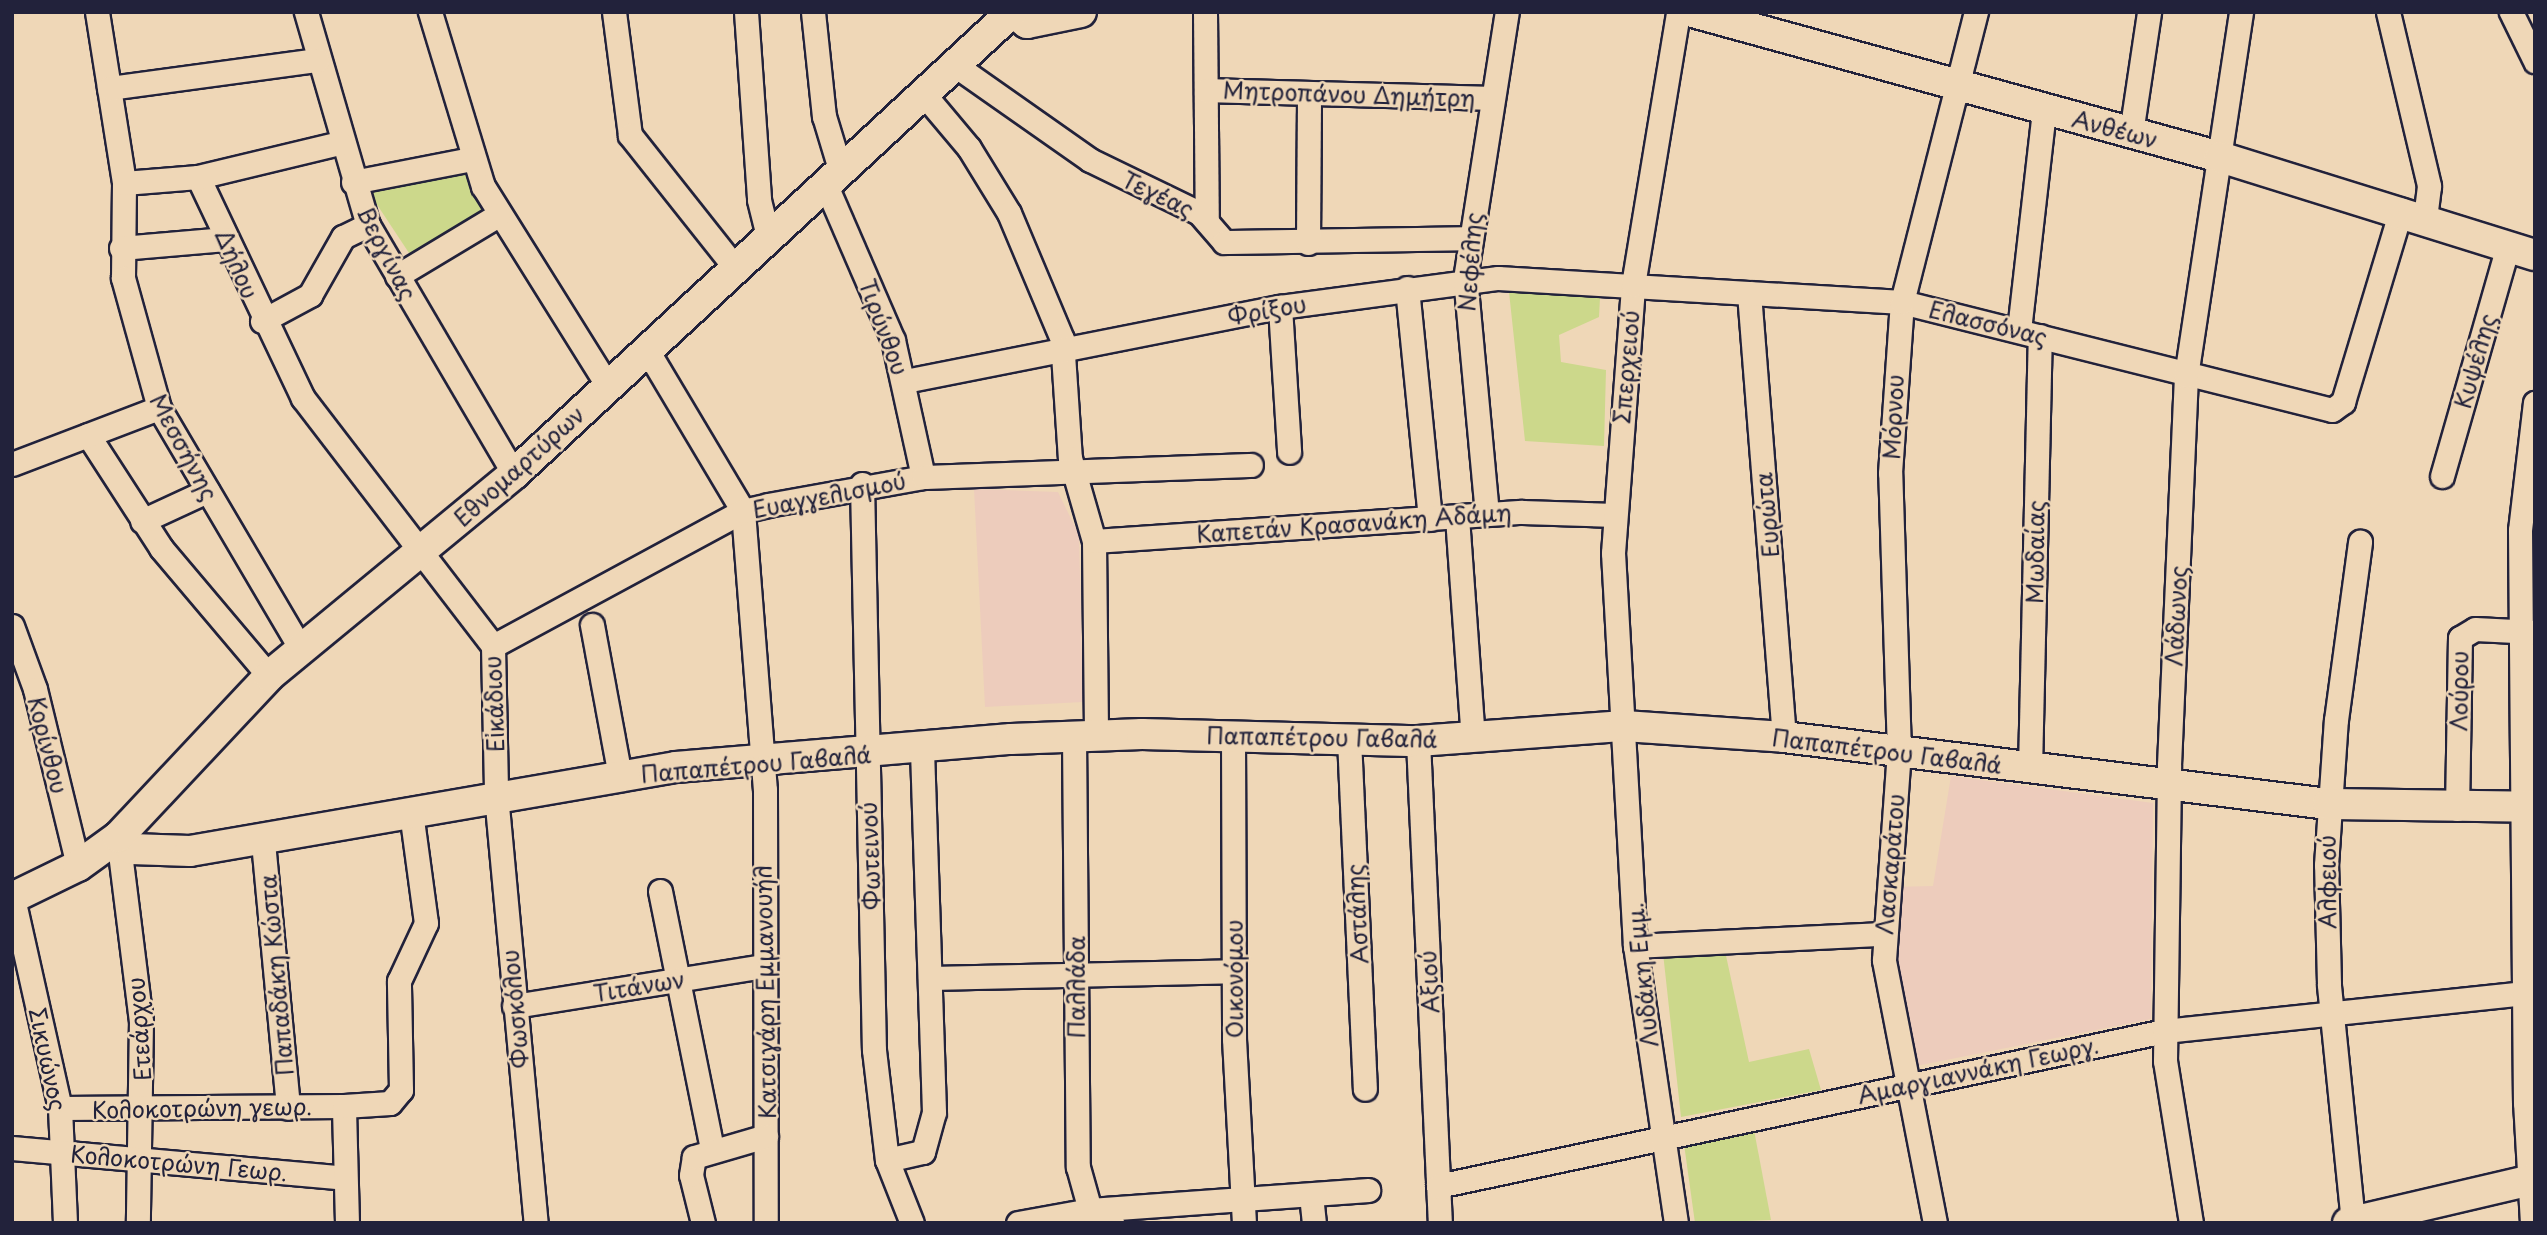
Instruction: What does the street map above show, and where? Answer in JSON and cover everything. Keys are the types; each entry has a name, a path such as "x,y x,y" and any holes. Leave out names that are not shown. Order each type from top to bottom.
{"street":[{"path":"97,12 124,183 198,177 340,143"},
{"name":"Βεργίνας","path":"306,12 340,143 368,225 514,474"},
{"path":"430,12 471,159 498,215 608,386"},
{"path":"614,12 630,135 734,266"},
{"path":"746,12 759,200 768,235"},
{"name":"Τιρύνθου","path":"813,12 832,176 885,318 905,381 923,477"},
{"path":"1026,15 1081,12"},
{"path":"1205,12 1207,221"},
{"name":"Νεφέλης","path":"1487,514 1465,279 1468,238 1507,12"},
{"name":"Σπερχειού","path":"1624,726 1615,515 1633,285 1678,12"},
{"name":"Ανθέων","path":"1693,12 1953,87 2220,157 2413,214 2521,250"},
{"name":"Μόρνου","path":"1899,752 1889,528 1902,302 1953,87 1976,12"},
{"path":"2132,133 2149,12"},
{"name":"Λάδωνος","path":"2191,1223 2164,1031 2168,786 2186,376 2241,12"},
{"path":"2388,12 2429,186 2413,214"},
{"path":"2511,12 2535,61"},
{"name":"Εθνομαρτύρων","path":"13,898 78,866 118,837 269,676 421,554 514,474 952,63 1026,15"},
{"path":"109,88 317,60"},
{"name":"Τεγέας","path":"952,63 1090,160 1207,221 1229,243 1468,238"},
{"name":"Μητροπάνου Δημήτρη","path":"1206,90 1309,95 1492,98"},
{"path":"922,92 968,148 1009,213 1064,349 1072,471 1094,541 1085,735"},
{"path":"1308,243 1309,95"},
{"name":"Μωδαίας","path":"2030,769 2030,333 2044,109"},
{"path":"353,182 471,159"},
{"name":"Δήλου","path":"198,177 262,321 303,398 421,554"},
{"name":"Μεσσήνης","path":"124,183 121,248 127,298 159,408 301,649"},
{"name":"Ελασσόνας","path":"1633,285 1902,302 2030,333 2186,376 2335,410 2343,402 2413,214"},
{"path":"397,276 498,215"},
{"path":"262,321 310,295 343,237 368,225"},
{"path":"121,248 226,239"},
{"name":"Κυψέλης","path":"2442,476 2521,250"},
{"name":"Φρίξου","path":"905,381 1280,307 1465,279 1633,285"},
{"path":"1407,288 1430,519"},
{"name":"Ευρώτα","path":"1749,293 1784,737"},
{"path":"1280,307 1289,452"},
{"path":"647,350 743,511"},
{"path":"2532,1223 2529,470 2535,403"},
{"path":"12,464 159,408"},
{"path":"88,435 142,521 269,676"},
{"name":"Ευαγγελισμού","path":"494,646 743,511 862,484 923,477 1251,466"},
{"name":"Φωτεινού","path":"862,484 874,1050 887,1160 912,1223"},
{"path":"142,521 207,491"},
{"name":"Κατσιγάρη Εμμανουήλ","path":"743,511 763,761 766,1223"},
{"name":"Καπετάν Κρασανάκη Αδάμη","path":"1094,541 1487,514 1615,515"},
{"path":"1457,517 1473,738"},
{"name":"Αλφειού","path":"2360,542 2328,804 2333,1011 2362,1221"},
{"name":"Εἰκάδιου","path":"421,554 494,646 496,795"},
{"path":"592,625 620,776"},
{"name":"Κορίνθου","path":"12,626 35,689 78,866"},
{"name":"Λούρου","path":"2457,809 2460,638 2475,629 2529,631"},
{"name":"Παπαπέτρου Γαβαλά","path":"118,837 131,849 170,853 263,842 496,795 620,776 763,761 866,756 1085,735 1418,741 1624,726 1784,737 2328,804 2457,809 2529,807"},
{"name":"Λυδάκη Εμμ.","path":"1624,726 1635,946 1676,1223"},
{"name":"Παλλάδα","path":"1085,735 1076,974 1078,1167 1090,1210"},
{"name":"Οικονόμου","path":"1233,736 1233,971 1242,1212"},
{"name":"Αστάλης","path":"1349,739 1365,1089"},
{"name":"Αξιού","path":"1418,741 1440,1223"},
{"path":"887,1160 923,1152 931,1138 931,978 922,750"},
{"name":"Λασκαράτου","path":"1899,752 1882,934 1907,1083 1935,1223"},
{"name":"Φωσκόλου","path":"496,795 536,1223"},
{"name":"Κολοκοτρώνη γεωρ.","path":"60,1108 288,1108 390,1103 401,1090 400,981 426,923 411,812"},
{"name":"Ετεάρχου","path":"118,837 138,992 144,1110 138,1223"},
{"name":"Παπαδάκη Κώστα","path":"263,842 288,1108"},
{"path":"660,891 683,979 712,1150"},
{"name":"Σικυώνος","path":"13,898 60,1108 65,1152 65,1223"},
{"path":"1635,946 1882,934"},
{"name":"Τιτάνων","path":"514,1006 764,966"},
{"path":"931,978 1233,971"},
{"name":"Αμαργιαννάκη Γεωργ.","path":"1438,1186 1907,1083 2164,1031 2529,992"},
{"path":"344,1106 347,1223"},
{"path":"703,1223 691,1167 698,1154 766,1136"},
{"name":"Κολοκοτρώνη Γεωρ.","path":"12,1149 345,1178"},
{"path":"2362,1221 2531,1180"},
{"path":"1018,1223 1090,1210 1242,1212 1311,1195 1368,1190"},
{"path":"1311,1195 1314,1223"},
{"path":"1090,1210 1112,1223"}],"shaded area":[{"path":"974,489 1058,492 1079,535 1083,702 985,707"},
{"path":"1951,776 2153,803 2151,1019 1916,1066 1891,934 1892,887 1933,886"}],"green space":[{"path":"465,171 492,208 411,256 368,191"},
{"path":"1509,292 1600,298 1599,317 1559,335 1561,362 1606,370 1604,446 1525,441"},
{"path":"1725,951 1749,1062 1809,1049 1821,1090 1681,1117 1663,953"},
{"path":"1754,1130 1771,1220 1695,1223 1684,1144"}]}
